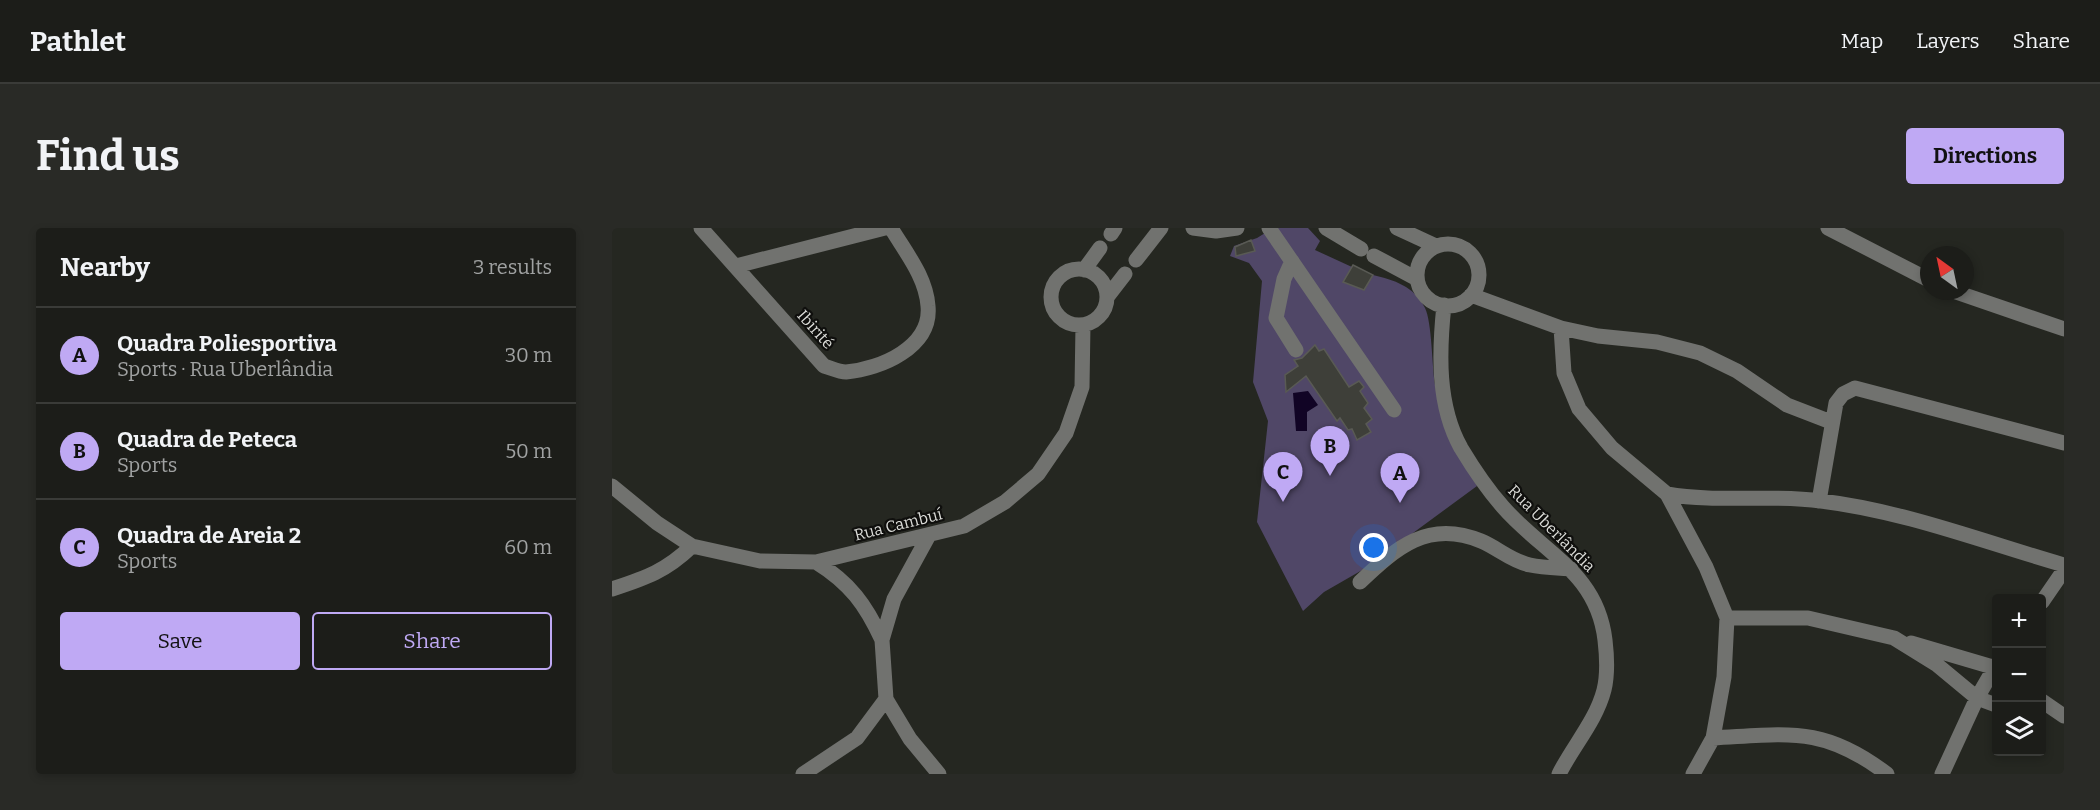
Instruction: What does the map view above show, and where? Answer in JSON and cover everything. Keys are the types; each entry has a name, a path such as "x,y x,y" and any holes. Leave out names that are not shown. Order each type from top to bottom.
{"street":[{"name":"Ibirité","path":"701,228 824,366 844,372 895,358 918,339 927,323 928,308 924,281 891,228"},
{"path":"736,266 885,228"},
{"path":"1136,260 1161,228"},
{"path":"1193,228 1216,231 1237,228"},
{"path":"1269,228 1394,410"},
{"path":"1326,228 1417,279 1426,297 1444,305 1464,301 1471,295 1479,276 1473,257 1456,245 1436,246 1396,228"},
{"path":"1828,228 1920,275"},
{"path":"1417,279 1421,260 1436,246"},
{"path":"1084,270 1100,248"},
{"path":"1292,261 1284,279 1276,318 1296,350"},
{"path":"1108,296 1100,278 1084,270 1066,272 1059,278 1051,294 1051,303 1060,319 1068,324 1083,325 1095,321 1102,314 1108,296 1125,274"},
{"path":"1471,295 1561,328 1598,336 1657,342 1700,353 1737,371 1787,405 1831,422"},
{"path":"1974,298 2064,329"},
{"name":"Rua Uberlândia","path":"1444,305 1439,352 1442,388 1460,446 1504,508 1571,569 1586,587 1600,611 1607,666 1604,689 1597,709 1559,774"},
{"name":"Rua Cambuí","path":"612,486 657,523 692,546 760,561 816,562 928,537 964,526 1005,502 1038,474 1066,433 1082,387 1083,325"},
{"path":"1561,328 1564,373 1579,409 1612,448 1666,494 1706,567 1727,618 1724,677 1713,738 1693,774"},
{"path":"1819,501 1836,403 1843,394 1855,388 1863,388 2064,443"},
{"path":"1666,494 1698,500 1819,501 1906,519 2064,565"},
{"path":"1359,582 1404,544 1436,532 1458,534 1482,541 1502,555 1529,565 1571,569"},
{"path":"928,537 894,599 882,640 886,699 910,739 939,774"},
{"path":"612,589 656,575 675,563 692,546"},
{"path":"816,562 831,572 866,607 882,640"},
{"path":"2046,596 2064,570"},
{"path":"1727,618 1808,618 1894,638 1938,658 1992,666"},
{"path":"1938,658 1977,699 1992,704"},
{"path":"1942,774 1977,699 1992,674"},
{"path":"803,774 857,738 886,699"},
{"path":"2046,707 2064,717"},
{"path":"1713,738 1789,733 1812,737 1843,746 1887,774"}],"shaded area":[{"path":"1273,228 1308,228 1320,241 1315,250 1352,267 1344,282 1364,290 1373,275 1403,285 1420,300 1429,323 1435,385 1442,413 1457,449 1477,486 1364,569 1324,592 1303,611 1257,522 1268,421 1253,382 1262,281 1249,263 1230,256 1234,246 1257,238"},
{"path":"1308,391 1318,405 1307,412 1307,431 1296,431 1293,393"}],"building":[{"path":"1251,240 1255,251 1236,256 1235,247"},
{"path":"1353,265 1373,275 1364,290 1343,282"},
{"path":"1315,345 1319,351 1324,349 1349,387 1359,381 1364,387 1360,391 1368,403 1364,408 1372,419 1366,424 1371,432 1357,440 1352,429 1348,430 1340,418 1337,421 1306,376 1286,392 1285,375 1298,366 1294,360 1302,358"}],"place":[{"name":"Quadra de Peteca","path":"1330,476"},
{"name":"Quadra de Areia 2","path":"1283,502"},
{"name":"Quadra Poliesportiva","path":"1400,503"}]}
